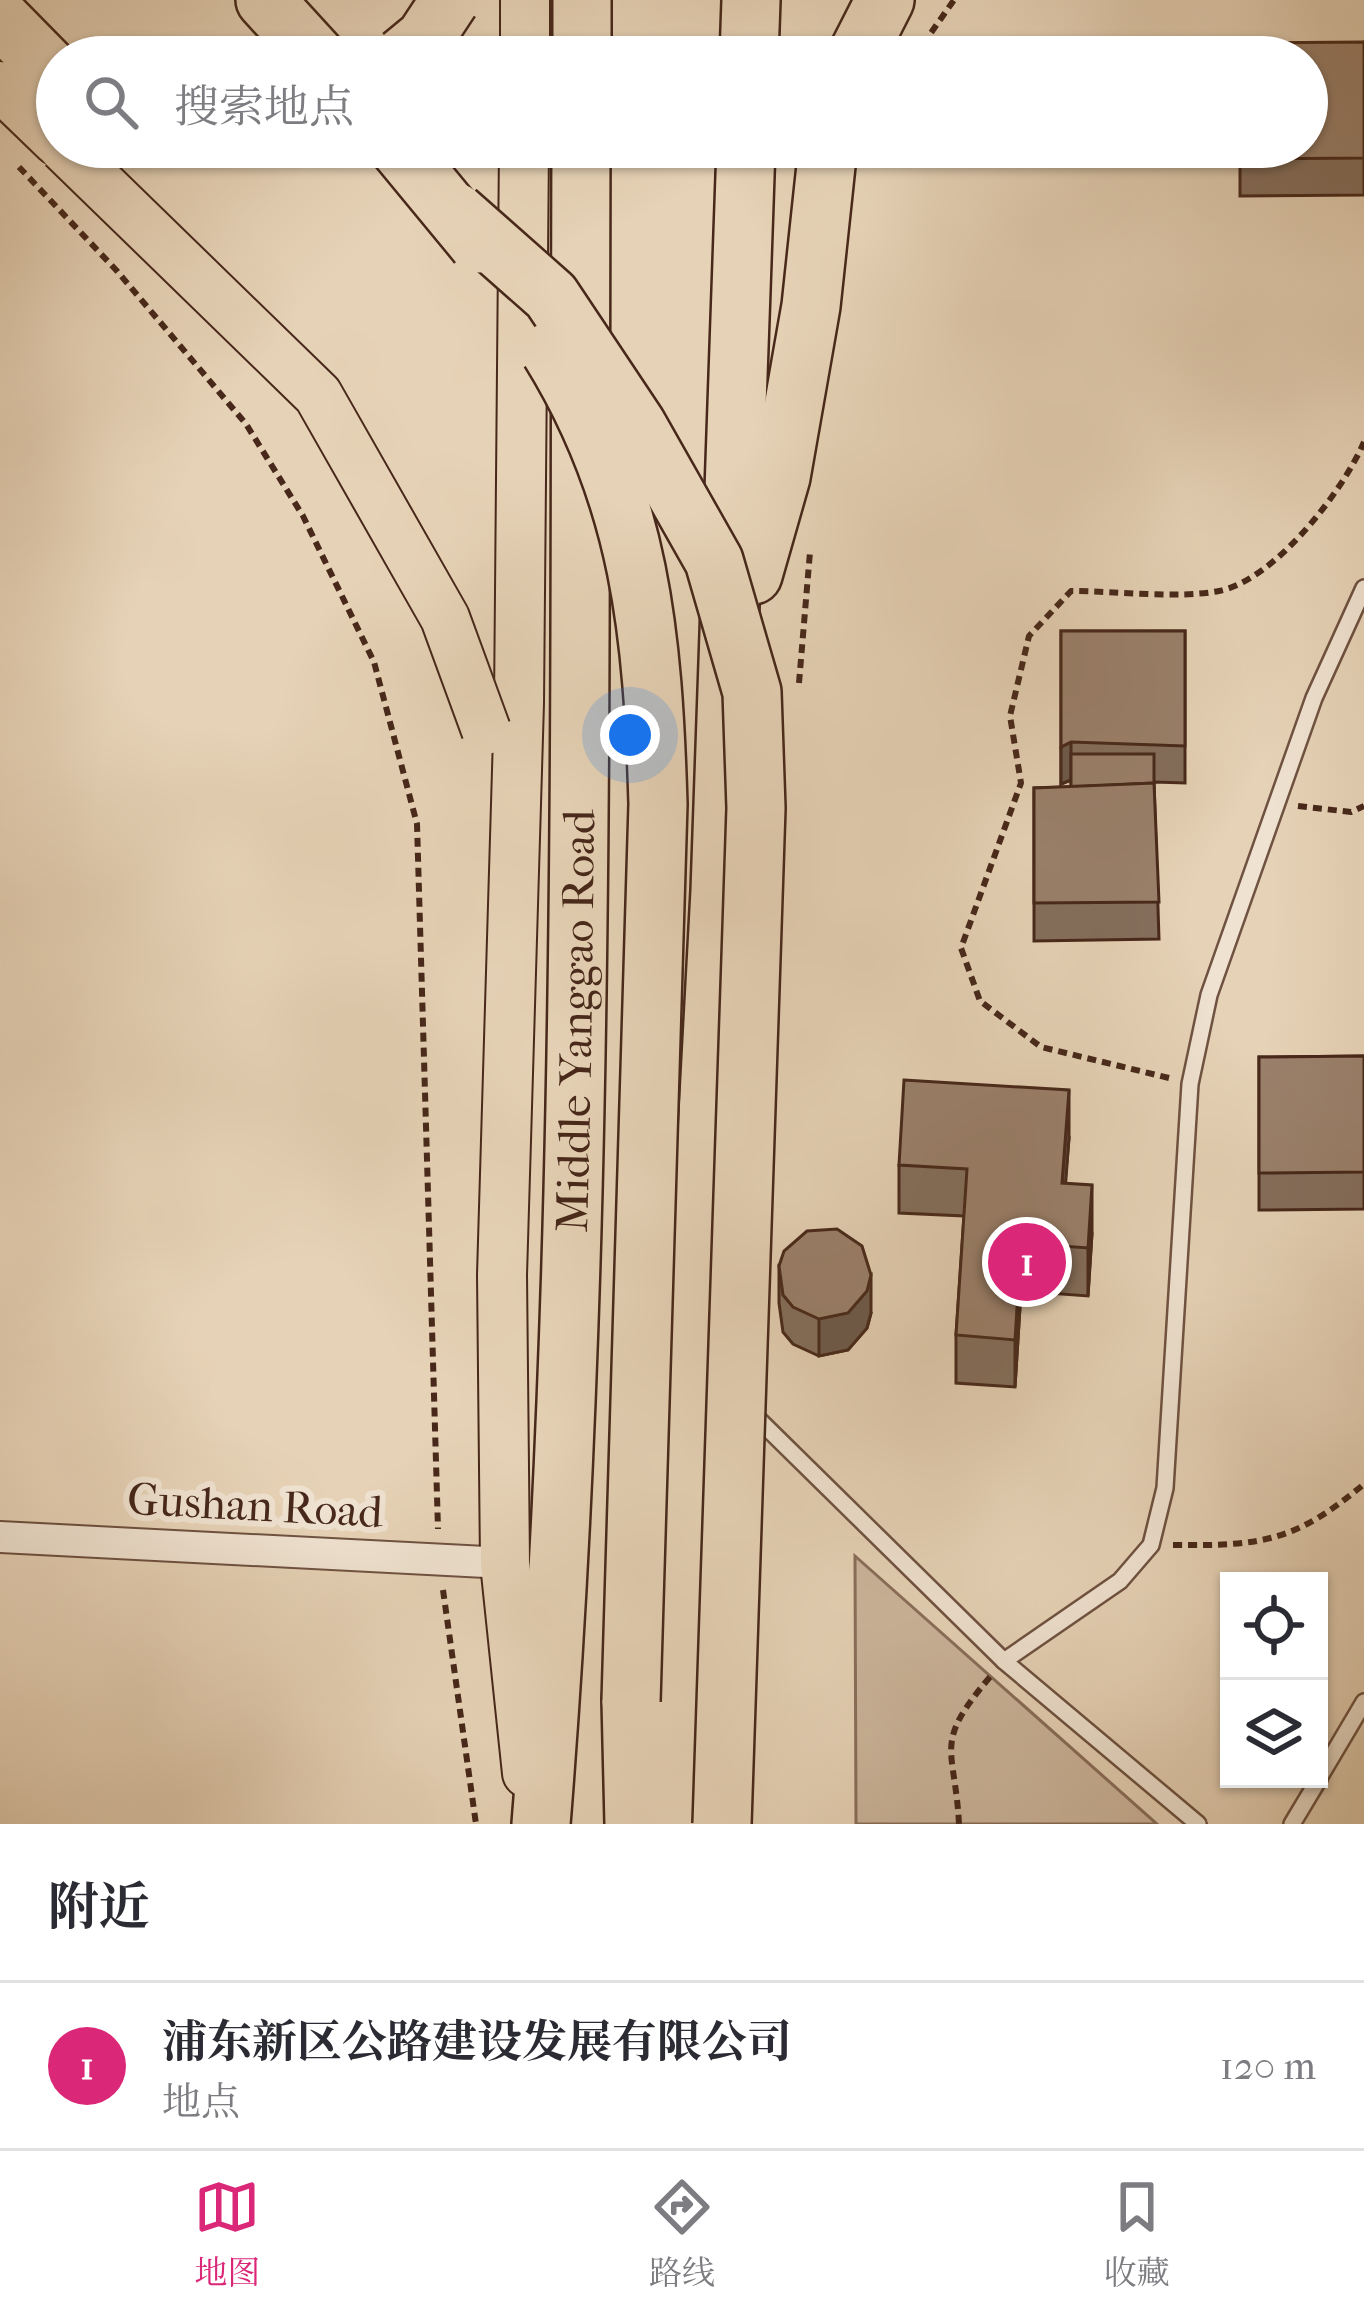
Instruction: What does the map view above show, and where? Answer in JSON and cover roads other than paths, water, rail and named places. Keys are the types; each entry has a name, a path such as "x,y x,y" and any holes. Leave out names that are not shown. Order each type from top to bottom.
{"highway":[{"path":"266,0 298,36"},
{"path":"426,36 450,0"},
{"path":"582,0 582,36"},
{"path":"750,36 751,0"},
{"path":"867,36 885,0"},
{"path":"0,18 36,55"},
{"path":"417,168 456,212 551,296 637,425 714,561 752,692 756,808 722,1824"},
{"name":"Middle Yanggao Road","path":"537,1824 561,1571 578,1024 581,168"},
{"path":"662,1818 692,1424 745,168"},
{"path":"728,660 781,477 811,306 826,168"},
{"path":"456,212 554,356 602,453 632,537 654,660 658,804 631,1701 662,1818"}],"main road":[{"path":"525,0 525,36"},
{"path":"0,86 36,137"},
{"path":"65,168 318,395 445,618 486,730 512,922"},
{"path":"524,168 502,1275 505,1563 537,1824"}],"street":[{"name":"Gushan Road","path":"0,1537 505,1563"}],"lane":[{"path":"1004,1661 1120,1581 1151,1545 1166,1488 1190,1084 1209,995 1314,698 1364,589"},
{"path":"692,1424 760,1421 1004,1661 1198,1824"},
{"path":"1328,1764 1364,1702"},
{"path":"1292,1824 1314,1788"}],"place":[{"name":"浦东新区公路建设发展有限公司","path":"1027,1262"}]}
